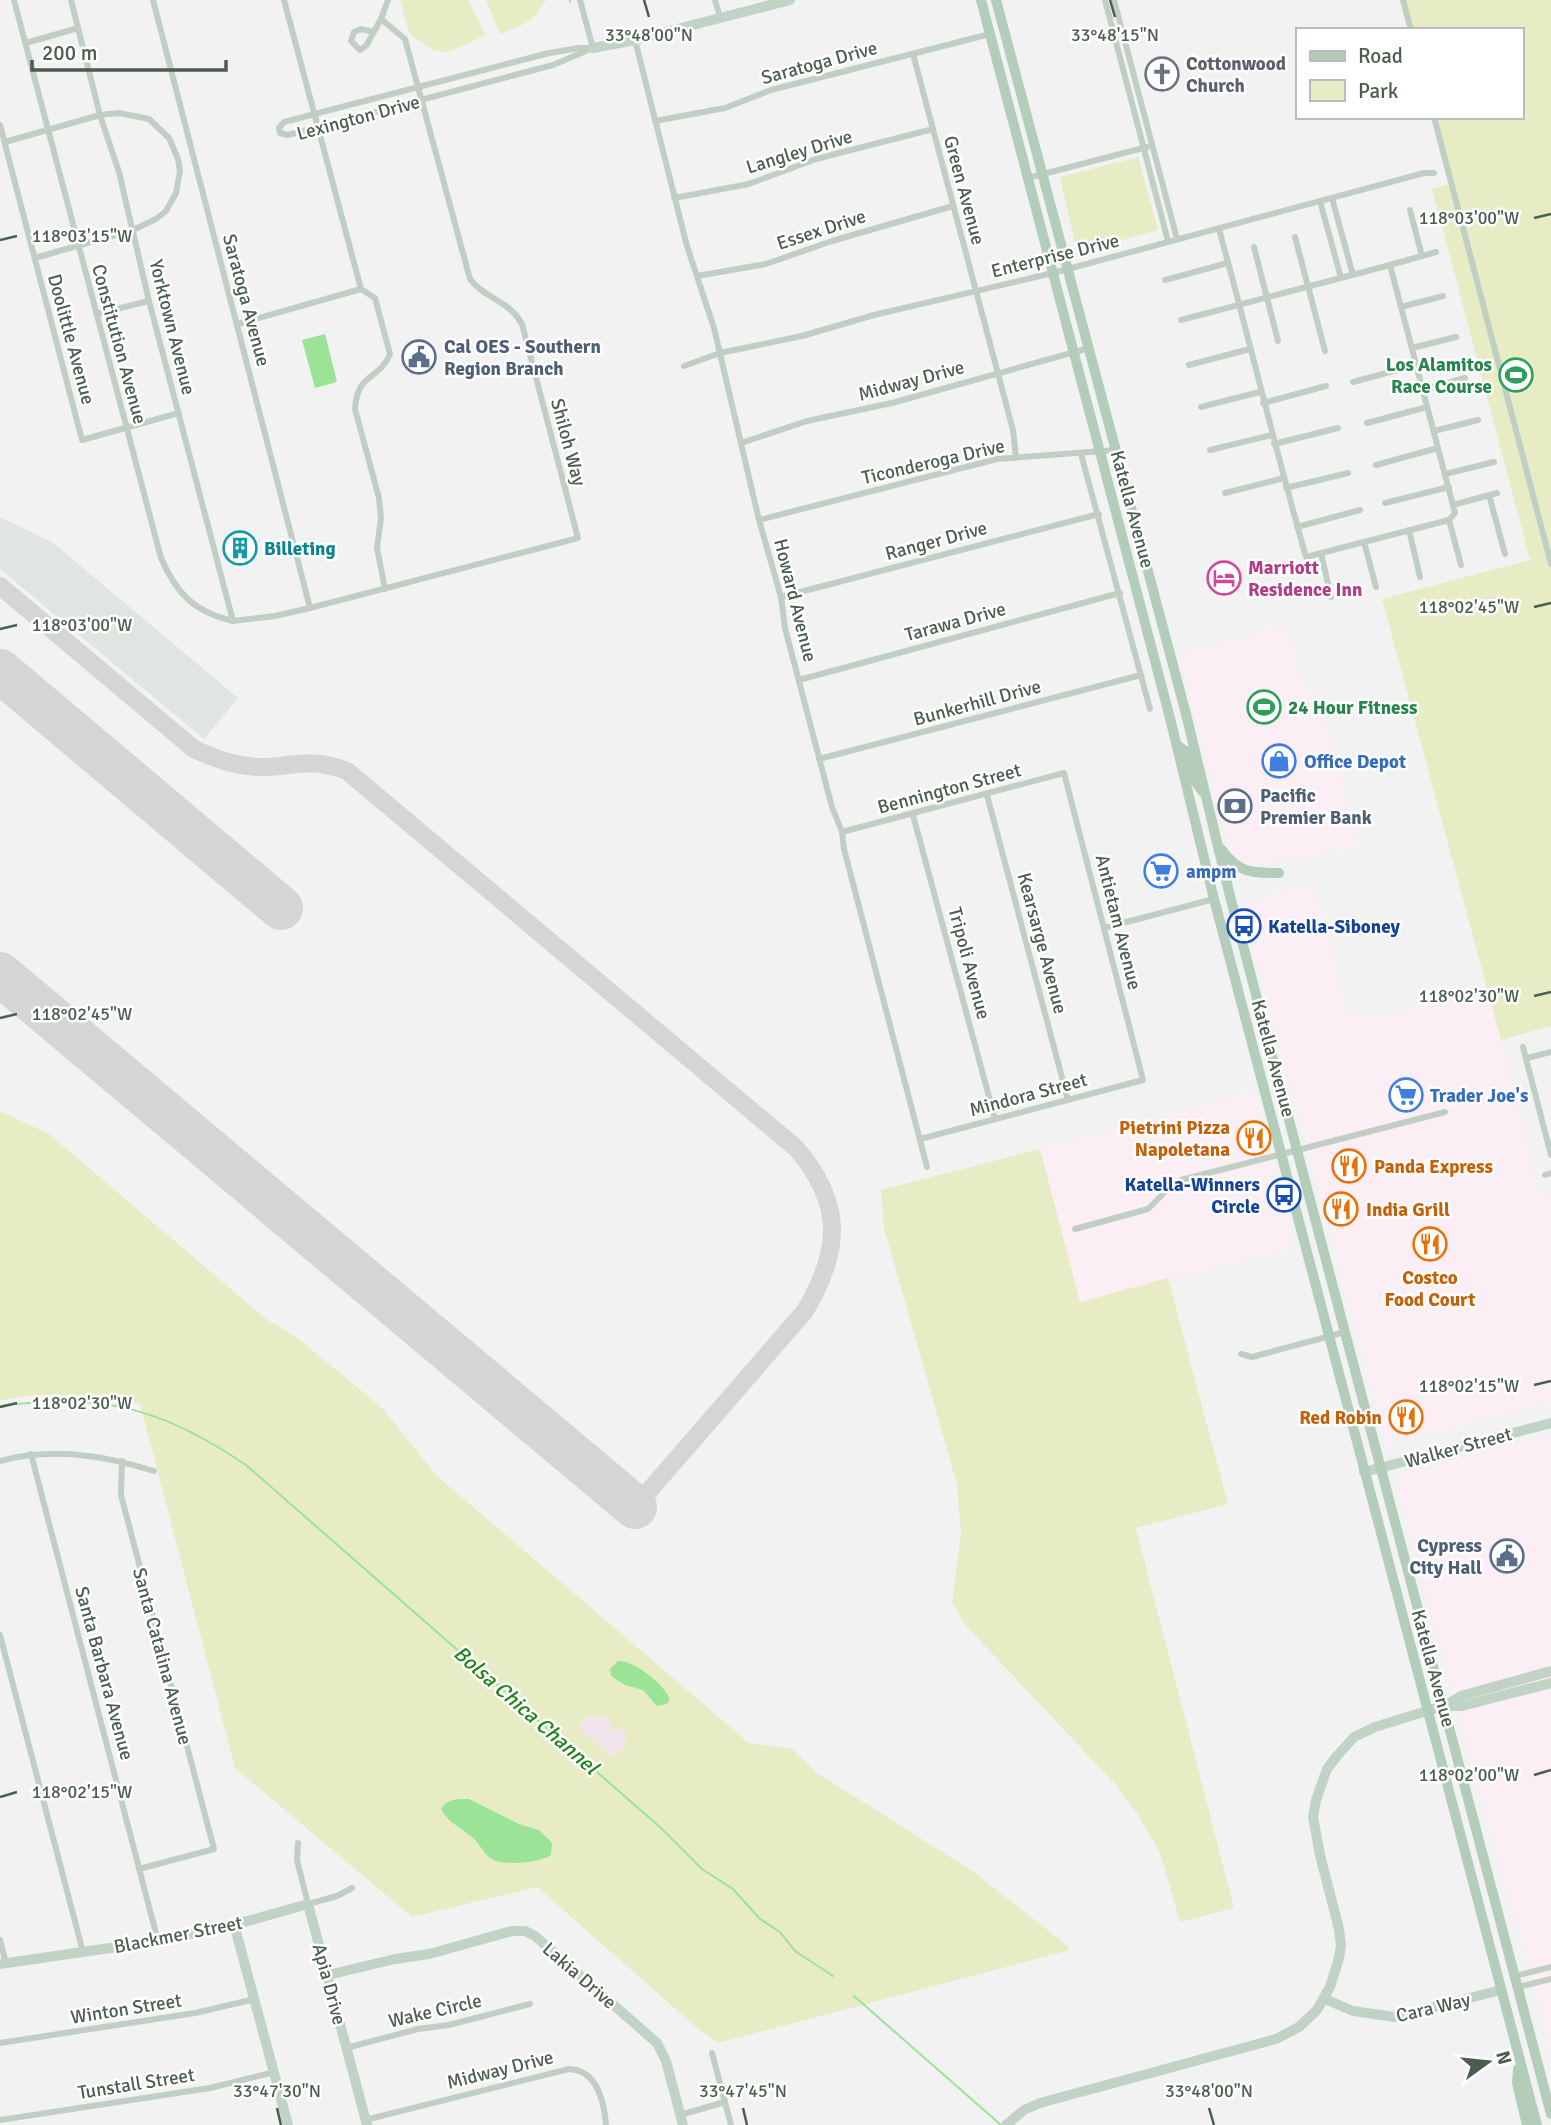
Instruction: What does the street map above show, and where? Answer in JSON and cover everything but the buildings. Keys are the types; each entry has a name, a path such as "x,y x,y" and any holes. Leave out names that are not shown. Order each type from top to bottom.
{"main road":[{"name":"Katella Avenue","path":"981,0 1177,745 1213,899 1536,2125"},
{"name":"Katella Avenue","path":"996,0 1551,2114"},
{"path":"1177,745 1187,752 1193,778 1206,797"},
{"path":"1217,844 1233,864 1243,870 1279,873"},
{"path":"1497,1974 1510,1987 1516,1982"},
{"path":"1501,1990 1507,1992 1523,2009"},
{"path":"1518,2055 1517,2083 1527,2125"}],"street":[{"name":"Constitution Avenue","path":"14,0 161,558 170,580 182,595 215,617 233,621"},
{"name":"Yorktown Avenue","path":"71,0 100,115 119,172 149,301 233,621"},
{"name":"Saratoga Avenue","path":"153,0 310,608"},
{"path":"284,0 361,289 376,298 390,354 386,363 361,384 356,394 355,409 379,498 381,518 377,548 385,589"},
{"path":"374,32 382,19 388,0"},
{"path":"580,0 593,48"},
{"path":"715,0 720,18"},
{"name":"Lexington Drive","path":"593,48 553,65 288,135 280,133 279,128 284,122 549,53 635,40 790,0"},
{"path":"1105,0 1168,242"},
{"path":"1114,0 1177,239"},
{"path":"1403,0 1410,28"},
{"name":"Shiloh Way","path":"233,621 275,617 578,538 522,324 516,312 470,279 405,39 382,19"},
{"path":"26,43 78,28"},
{"name":"Saratoga Drive","path":"655,121 724,108 771,90 990,34"},
{"name":"Howard Avenue","path":"635,40 674,198 714,328 781,597 785,628 832,807 842,832 844,849 927,1167"},
{"name":"Green Avenue","path":"913,54 1013,430 1016,457"},
{"path":"5,142 100,115 119,113 149,119 169,138 178,159 179,183 172,203 156,219 133,230 35,258"},
{"path":"1435,119 1551,564"},
{"name":"Doolittle Avenue","path":"0,125 82,440 126,428"},
{"name":"Langley Drive","path":"674,198 749,184 816,159 933,129"},
{"path":"1028,178 1152,146"},
{"path":"178,159 193,155"},
{"name":"Enterprise Drive","path":"684,366 720,353 802,336 874,315 1053,273 1424,173 1434,173"},
{"path":"1332,198 1353,275"},
{"path":"1320,201 1341,278"},
{"name":"Essex Drive","path":"696,276 766,264 832,241 953,206"},
{"path":"1410,210 1422,256"},
{"path":"1219,229 1260,392 1306,557 1449,520 1455,513 1390,265"},
{"path":"1295,237 1325,351"},
{"path":"1254,247 1278,341"},
{"path":"1181,320 1436,252"},
{"path":"1166,280 1228,263"},
{"path":"238,324 361,289"},
{"path":"1401,307 1443,296"},
{"path":"96,314 149,301"},
{"path":"1412,348 1456,337"},
{"name":"Midway Drive","path":"741,443 807,421 892,403 1089,348"},
{"path":"1189,365 1250,349"},
{"path":"1353,382 1416,365"},
{"path":"1423,390 1465,378"},
{"path":"1263,403 1326,386"},
{"path":"1201,407 1260,392"},
{"path":"1367,423 1427,407"},
{"path":"126,428 179,413"},
{"path":"1434,431 1478,420"},
{"path":"1274,444 1338,428"},
{"path":"1210,450 1272,435"},
{"path":"1377,465 1438,448"},
{"name":"Ticonderoga Drive","path":"760,520 997,459 1116,450"},
{"path":"1081,454 1150,709"},
{"path":"1445,474 1494,462"},
{"path":"1286,488 1348,473"},
{"path":"1225,492 1283,478"},
{"path":"1385,503 1448,487"},
{"path":"1453,505 1497,493"},
{"path":"1489,495 1506,554"},
{"path":"1297,527 1360,510"},
{"name":"Ranger Drive","path":"781,597 1099,514"},
{"path":"1449,520 1461,565"},
{"path":"1409,530 1420,577"},
{"path":"1364,542 1376,587"},
{"path":"1321,553 1331,597"},
{"name":"Tarawa Drive","path":"799,680 1120,593"},
{"name":"Bunkerhill Drive","path":"820,759 1142,675"},
{"name":"Bennington Street","path":"842,832 1064,773"},
{"name":"Antietam Avenue","path":"1064,773 1143,1080"},
{"name":"Kearsarge Avenue","path":"987,795 1068,1100"},
{"name":"Tripoli Avenue","path":"913,815 995,1119"},
{"path":"1104,928 1213,899"},
{"path":"1523,1046 1551,1155"},
{"path":"1527,1058 1551,1052"},
{"name":"Mindora Street","path":"920,1139 1143,1080"},
{"path":"1075,1229 1148,1209 1171,1186 1181,1181 1445,1112"},
{"path":"1241,1354 1252,1357 1345,1332"},
{"name":"Walker Street","path":"1364,1472 1551,1423"},
{"path":"0,1461 31,1454 78,1453 122,1461 154,1471"},
{"name":"Santa Barbara Avenue","path":"31,1454 158,1941"},
{"name":"Santa Catalina Avenue","path":"122,1461 121,1495 214,1849 139,1869"},
{"path":"0,1635 83,1952"},
{"path":"1006,2124 1024,2110 1040,2103 1276,2039 1299,2027 1325,1999 1341,1945 1313,1817 1327,1769 1354,1738 1375,1727 1443,1706 1461,1696 1551,1671"},
{"path":"1443,1706 1462,1706 1551,1683"},
{"name":"Apia Drive","path":"298,1843 297,1860 366,2122"},
{"name":"Blackmer Street","path":"3,1963 158,1941 337,1896 352,1888"},
{"path":"234,1924 288,2125"},
{"name":"Lakia Drive","path":"328,1975 429,1954 512,1931 525,1931 535,1936 657,2043 666,2061 681,2120"},
{"path":"0,1940 3,1963"},
{"path":"1516,1982 1551,1967"},
{"path":"1516,1982 1551,1979"},
{"name":"Cara Way","path":"1325,1999 1353,2011 1395,2017 1501,1990"},
{"name":"Winton Street","path":"0,2043 195,2013 256,1999"},
{"name":"Wake Circle","path":"346,2048 530,2004"},
{"path":"712,2053 731,2125"},
{"name":"Midway Drive","path":"366,2122 569,2069 584,2072 595,2082 606,2125"},
{"name":"Tunstall Street","path":"0,2120 210,2088 275,2072"},
{"path":"681,2120 725,2102"}],"shaded area":[{"path":"325,334 337,382 315,388 302,340"},
{"path":"0,517 52,542 238,698 204,739 0,569"},
{"path":"1288,625 1304,691 1316,688 1358,845 1292,861 1277,860 1246,866 1233,856 1230,847 1179,654"},
{"path":"1313,884 1349,1017 1389,1014 1487,989 1540,1198 1551,1195 1551,1401 1392,1444 1386,1441 1243,908 1251,901"},
{"path":"1255,1091 1295,1247 1080,1303 1040,1149"},
{"path":"1551,1434 1551,2047 1395,1483 1401,1474"},
{"path":"618,1661 632,1664 655,1680 670,1699 667,1704 657,1706 643,1690 625,1685 611,1676 610,1669"},
{"path":"469,1799 519,1824 539,1830 552,1843 551,1855 530,1862 513,1863 489,1857 469,1834 451,1822 441,1809 449,1801"}],"green space":[{"path":"400,0 468,0 486,35 456,49 445,52 433,50 409,33"},
{"path":"486,0 546,0 527,22 500,34"},
{"name":"Los Alamitos Race Course","path":"1400,0 1551,0 1551,1026 1501,1040 1382,599 1530,560 1432,189 1449,184 1432,119 1523,119 1523,28 1407,28"},
{"path":"1138,157 1158,230 1080,252 1078,244 1075,243 1060,177"},
{"path":"0,1111 49,1134 265,1318 300,1340 382,1408 437,1476 749,1743 792,1749 817,1773 971,1870 1070,1950 718,2043 696,2027 537,1887 412,1917 235,1768 140,1404 52,1395 0,1401"},
{"path":"1040,1149 1080,1302 1168,1278 1228,1504 1136,1528 1234,1908 1180,1922 1160,1852 1136,1812 1114,1783 967,1627 952,1603 961,1533 957,1485 884,1228 881,1190"}],"sand":[{"path":"603,1716 609,1720 612,1731 622,1729 627,1736 624,1749 612,1756 580,1729 580,1723 587,1717"}],"waterway":[{"name":"Bolsa Chica Channel","path":"0,1406 69,1401 100,1403 129,1409 186,1430 246,1465 661,1828 702,1869 733,1889 760,1919 780,1932 795,1951 833,1976"},
{"name":"Bolsa Chica Channel","path":"854,1996 1001,2125"}],"taxiway":[{"path":"0,586 194,749 238,765 267,767 315,763 347,771 796,1148 812,1169 823,1189 832,1228 826,1268 817,1289 805,1311 635,1507"}],"runway":[{"path":"0,671 281,908"},
{"path":"0,974 635,1507"}],"place":[{"name":"Cottonwood Church","path":"1162,74"},
{"name":"Cal OES - Southern Region Branch","path":"419,357"},
{"name":"Los Alamitos Race Course","path":"1516,375"},
{"name":"Billeting","path":"240,548"},
{"name":"Marriott Residence Inn","path":"1224,578"},
{"name":"24 Hour Fitness","path":"1264,707"},
{"name":"Office Depot","path":"1279,761"},
{"name":"Pacific Premier Bank","path":"1235,806"},
{"name":"ampm","path":"1161,871"},
{"name":"Katella-Siboney","path":"1244,926"},
{"name":"Trader Joe's","path":"1406,1095"},
{"name":"Pietrini Pizza Napoletana","path":"1254,1138"},
{"name":"Panda Express","path":"1349,1166"},
{"name":"Katella-Winners Circle","path":"1284,1195"},
{"name":"India Grill","path":"1341,1209"},
{"name":"Costco Food Court","path":"1430,1244"},
{"name":"Red Robin","path":"1406,1417"},
{"name":"Cypress City Hall","path":"1507,1556"}]}
